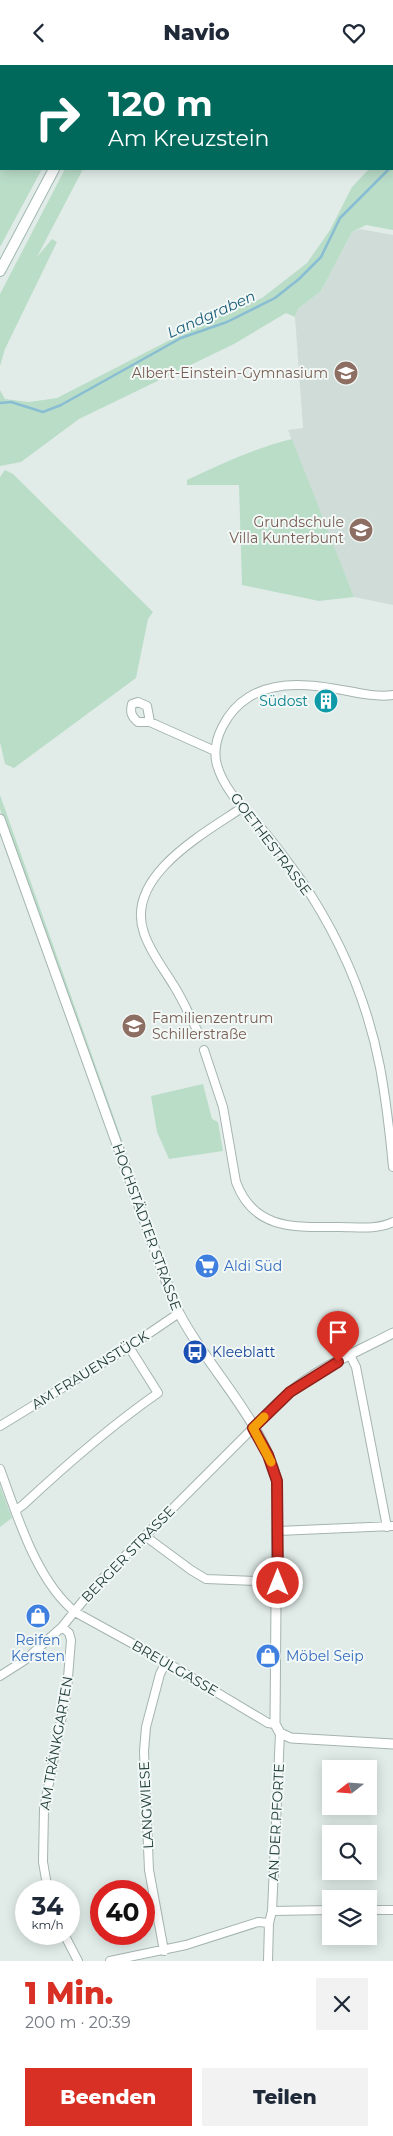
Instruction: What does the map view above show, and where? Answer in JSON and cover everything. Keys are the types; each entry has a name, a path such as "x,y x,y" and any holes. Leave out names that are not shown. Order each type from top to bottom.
{"main road":[{"path":"0,271 53,170"}],"street":[{"name":"GOETHESTRASSE","path":"393,695 375,695 305,685 266,689 249,697 236,707 223,727 216,751 217,765 225,783 279,850 305,886 326,920 346,959 362,1003 379,1065 387,1111 393,1167"},
{"path":"150,722 216,751"},
{"path":"197,1030 176,989 146,939 141,925 141,909 153,879 168,862 191,842 243,807"},
{"name":"HOCHSTÄDTER STRASSE","path":"0,819 157,1260 179,1313 253,1428 268,1455 277,1481 278,1583 275,1720"},
{"path":"204,1050 223,1107 236,1182 239,1191 251,1208 271,1221 289,1226 376,1227 393,1222"},
{"name":"AM FRAUENSTÜCK","path":"0,1426 129,1347 179,1313"},
{"path":"253,1428 290,1392 350,1355 393,1333"},
{"path":"16,1510 98,1437 158,1393 129,1347"},
{"path":"278,1531 390,1526 356,1367 350,1355"},
{"name":"BERGER STRASSE","path":"0,1676 25,1660 62,1627 95,1586 253,1428"},
{"path":"0,1469 16,1510 48,1580 74,1612"},
{"path":"145,1536 191,1571 206,1579 278,1583"},
{"name":"BREULGASSE","path":"74,1612 166,1662 268,1723 275,1720"},
{"name":"AM TRÄNKGARTEN","path":"46,1880 43,1862 44,1809 67,1690 71,1640 69,1633 62,1627"},
{"name":"LANGWIESE","path":"164,1951 149,1870 144,1751 146,1727 160,1674 166,1662"},
{"path":"275,1720 280,1733 291,1738 393,1744"},
{"name":"AN DER PFORTE","path":"268,1961 268,1923 272,1911 280,1733"},
{"path":"272,1911 322,1910"},
{"path":"377,1910 393,1910"},
{"path":"110,1961 164,1951 258,1922 268,1923"},
{"path":"70,1945 78,1961"}],"shaded area":[{"name":"Albert-Einstein-Gymnasium","path":"360,229 393,235 393,605 354,597 288,430 303,428 295,317 298,309 321,291 352,232"}],"green space":[{"path":"0,170 41,170 0,247"},
{"path":"64,170 82,170 37,257 52,239 57,242 5,349 0,366 0,294"},
{"path":"368,170 393,170 393,230 366,225 352,232 321,291 298,309 295,317 286,313 234,344 79,419 21,462 0,466 0,390 5,399 29,402 57,398 203,323 262,298 307,263 330,230 352,187"},
{"path":"292,439 354,597 319,601 242,585 239,485 187,485 187,480 225,462"},
{"path":"5,470 13,474 153,612 148,619 136,678 14,768 5,764 0,742 0,477"},
{"path":"0,795 129,1160 126,1162 0,809"},
{"path":"203,1084 212,1119 218,1122 223,1151 169,1159 157,1132 151,1096"},
{"path":"0,1486 12,1518 0,1527"}],"waterway":[{"name":"Landgraben","path":"0,403 11,402 43,412 61,405 181,338 227,322 275,298 299,279 321,257 340,218 388,170"}],"slow traffic":[{"path":"264,1417 253,1428 271,1462"}],"place":[{"name":"Albert-Einstein-Gymnasium","path":"346,373"},
{"name":"Grundschule Villa Kunterbunt","path":"361,530"},
{"name":"Südost","path":"326,701"},
{"name":"Familienzentrum Schillerstraße","path":"134,1026"},
{"name":"Aldi Süd","path":"207,1266"},
{"name":"Kleeblatt","path":"195,1352"},
{"name":"Reifen Kersten","path":"38,1616"},
{"name":"Möbel Seip","path":"268,1656"}],"route":[{"path":"278,1583 277,1481 268,1455 253,1428 290,1392 338,1362"}]}
